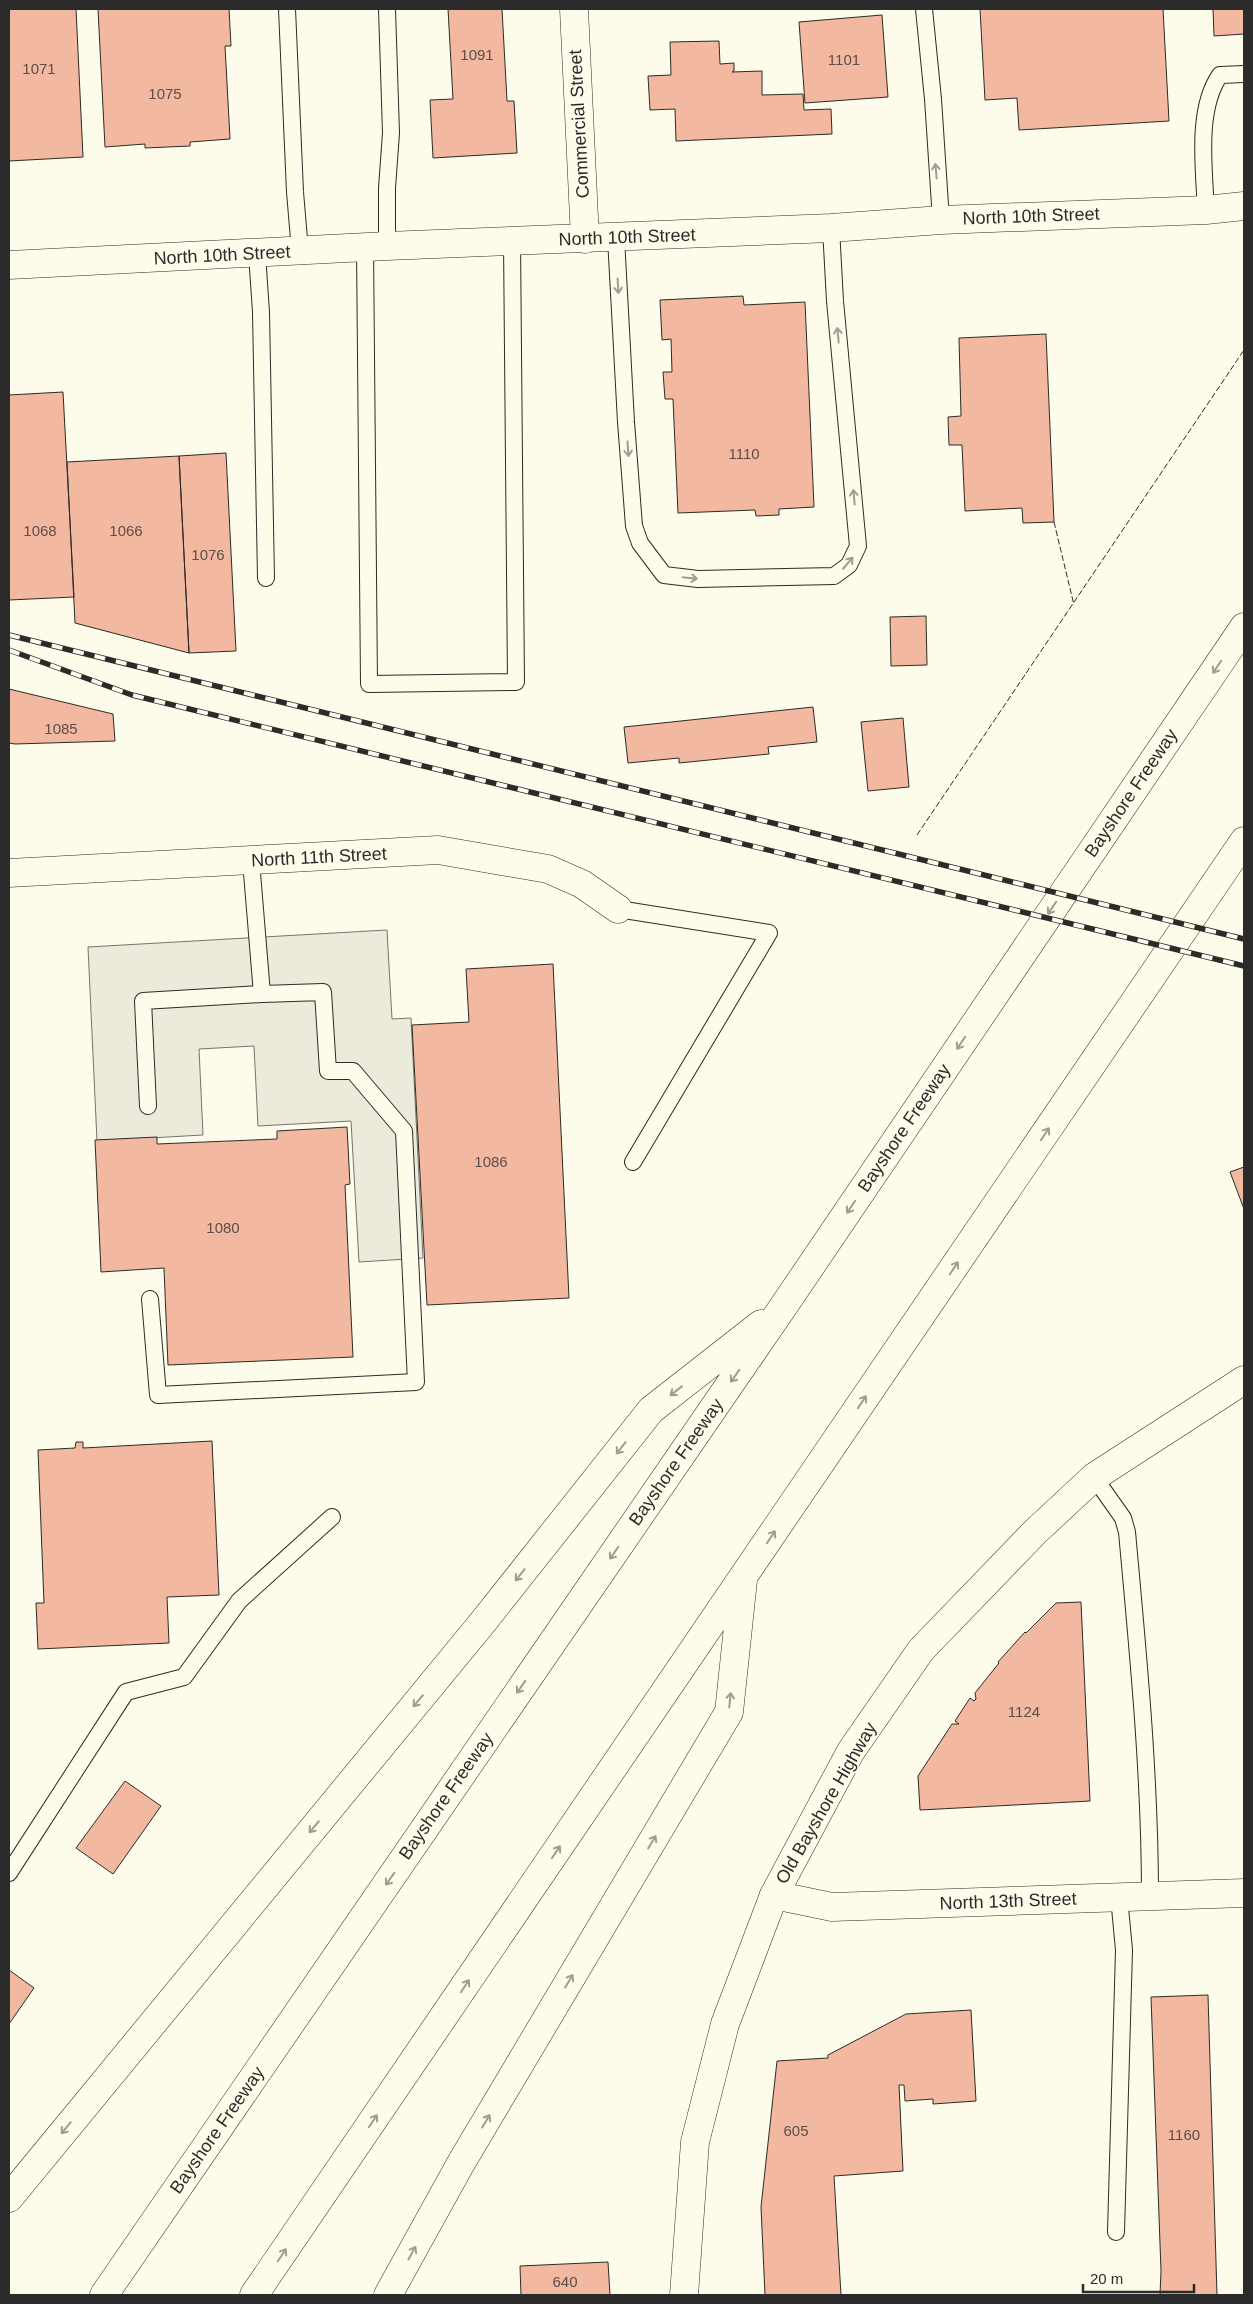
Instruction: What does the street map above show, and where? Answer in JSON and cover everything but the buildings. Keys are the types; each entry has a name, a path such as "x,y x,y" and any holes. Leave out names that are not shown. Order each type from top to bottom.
{"main road":[{"name":"Commercial Street","path":"574,9 585,239"},
{"name":"North 10th Street","path":"9,266 376,247 831,228 941,220 1206,210 1244,206"},
{"name":"Bayshore Freeway","path":"104,2295 783,1307 1244,627"},
{"path":"254,2295 1244,841"},
{"name":"North 11th Street","path":"9,873 438,850 548,869 582,884 618,909"},
{"path":"9,2198 483,1622 652,1410 783,1307"},
{"name":"Old Bayshore Highway","path":"684,2295 695,2142 726,2024 774,1894 851,1750 921,1650 1035,1532 1094,1477 1244,1380"},
{"path":"388,2295 466,2154 729,1712 743,1577"},
{"name":"North 13th Street","path":"774,1894 832,1907 1244,1893"}],"lane":[{"path":"287,9 295,192 300,252"},
{"path":"387,9 391,133 387,188 376,247 368,684 516,682 512,241"},
{"path":"924,9 933,99 941,220"},
{"path":"1206,210 1205,116 1212,87 1220,75 1244,74"},
{"path":"616,238 634,526 640,543 664,575 698,579 834,576 849,565 858,546 835,301 831,228"},
{"path":"257,254 261,312 266,578"},
{"path":"251,861 262,994"},
{"path":"618,909 769,934 633,1162"},
{"path":"148,1106 143,1001 323,992 328,1071 353,1071 404,1131 416,1382 158,1395 150,1299"},
{"path":"1094,1477 1123,1518 1127,1532 1143,1701 1149,1811 1150,1896"},
{"path":"9,1873 126,1692 184,1677 239,1600 332,1517"},
{"path":"1116,2232 1124,1950 1119,1897"}],"shaded area":[{"path":"387,930 392,1019 411,1018 423,1258 359,1262 351,1121 258,1126 254,1046 199,1049 203,1135 97,1141 88,947"}],"railway":[{"path":"9,635 1244,939"},
{"path":"9,650 132,695 1244,966"}],"fence":[{"path":"917,835 1244,350"},
{"path":"1054,522 1074,605"}]}
